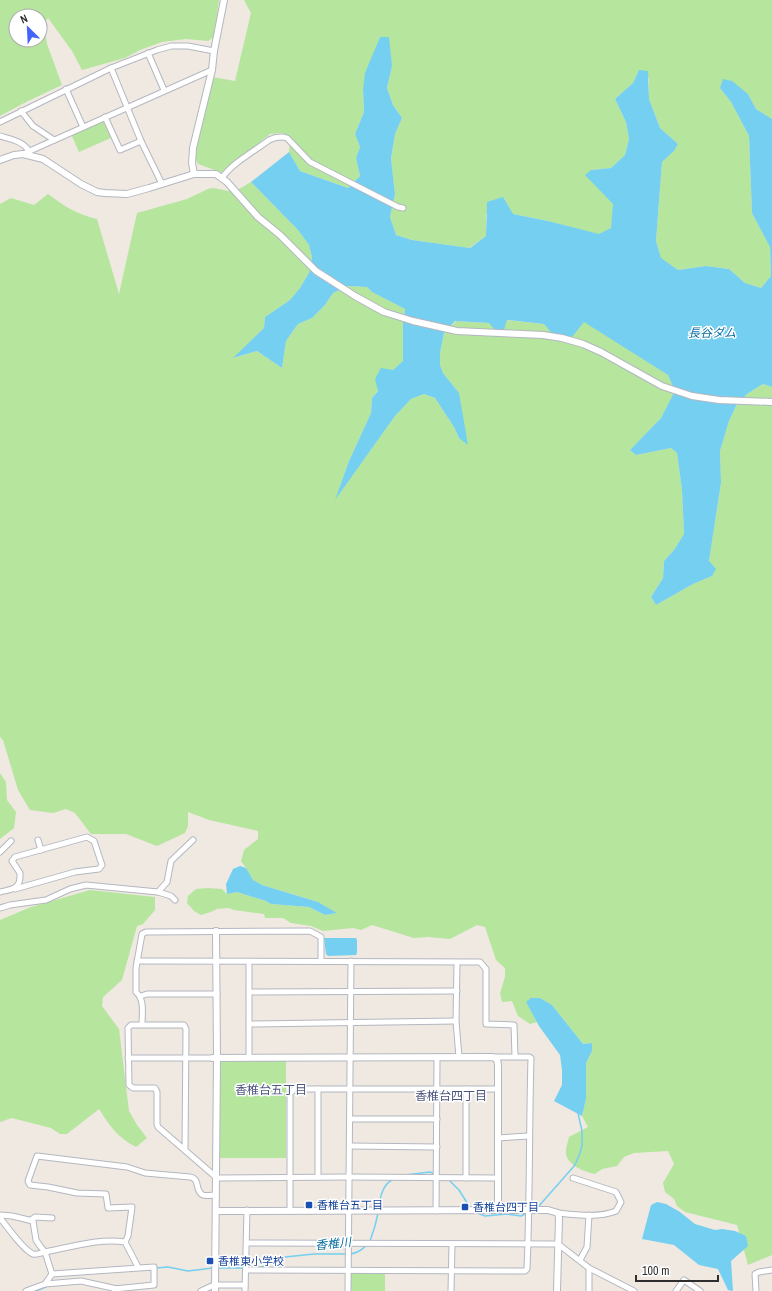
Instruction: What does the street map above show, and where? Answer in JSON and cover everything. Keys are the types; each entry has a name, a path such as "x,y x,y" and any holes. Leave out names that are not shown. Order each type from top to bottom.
{"street":[{"path":"194,174 192,163 193,148 212,70 214,51 224,0"},
{"path":"0,122 21,110 111,68 148,53 171,46 188,46 214,51"},
{"path":"148,53 164,90"},
{"path":"111,68 141,141 162,184"},
{"path":"0,160 9,156 26,153 127,106 212,70"},
{"path":"66,89 83,127"},
{"path":"21,110 33,126 54,140"},
{"path":"105,117 120,150 141,141"},
{"path":"0,136 26,146 26,153"},
{"path":"222,178 233,166 269,140 284,137 310,162 400,207"},
{"path":"26,153 42,159 81,184 97,192 105,194 127,194 194,174 216,174 222,178 258,217 280,235 316,271 355,296 384,312 413,321 457,331 543,335 569,340 601,352 662,386 692,396 719,400 772,402"},
{"path":"1,891 15,889 75,872 99,869 102,865 94,841 87,837 15,857 13,859 13,864 18,869 20,877 18,885 15,889"},
{"path":"38,840 41,850"},
{"path":"158,892 167,882 171,861 193,840"},
{"path":"0,852 11,841"},
{"path":"0,908 10,905 46,900 70,889 86,885 158,892 171,896 174,900"},
{"path":"214,1288 216,1211 216,931"},
{"path":"142,1024 140,996 136,992 136,968 142,934 146,932 310,931 320,936 321,961"},
{"path":"137,961 480,962 486,969 486,1024 514,1025 515,1056"},
{"path":"348,1291 351,961"},
{"path":"249,962 249,1057"},
{"path":"457,963 456,1021 460,1057"},
{"path":"249,992 457,991"},
{"path":"140,996 147,994 217,994"},
{"path":"249,1024 456,1021"},
{"path":"185,1150 186,1028 184,1025 131,1025 128,1028 129,1085 133,1088 155,1088 157,1092 156,1124 158,1127 216,1178 498,1178"},
{"path":"492,1056 497,1059 498,1065 498,1210"},
{"path":"128,1058 492,1056 515,1056 530,1058 528,1136 529,1210 527,1269 525,1271 246,1270"},
{"path":"436,1210 437,1057"},
{"path":"290,1211 290,1093 295,1089 498,1089"},
{"path":"318,1089 318,1177"},
{"path":"466,1089 466,1178"},
{"path":"350,1119 437,1119"},
{"path":"498,1138 528,1136"},
{"path":"350,1146 437,1147"},
{"path":"125,1242 128,1236 132,1207 108,1208 106,1194 77,1193 30,1185 28,1181 37,1156 127,1167 144,1173 190,1177 197,1181 198,1190 201,1194 216,1195"},
{"path":"216,1211 548,1210 558,1213 588,1215 609,1214 616,1211 620,1202 616,1192 573,1178"},
{"path":"246,1291 247,1210"},
{"path":"557,1291 558,1213"},
{"path":"580,1260 587,1246 588,1215"},
{"path":"0,1216 25,1249 33,1254 116,1240 125,1242 138,1267"},
{"path":"0,1216 12,1216 31,1220 35,1217 52,1218"},
{"path":"31,1220 33,1221 36,1240 45,1252 52,1274"},
{"path":"247,1243 558,1244 589,1268 634,1291"},
{"path":"451,1291 452,1244"},
{"path":"52,1274 154,1266 154,1284 114,1289"},
{"path":"589,1268 589,1291"},
{"path":"756,1291 755,1274 772,1270"},
{"path":"45,1284 52,1274"},
{"path":"676,1291 684,1280 700,1291"},
{"path":"26,1291 45,1284 81,1281 126,1291"},
{"path":"201,1291 214,1288 245,1285"}],"green space":[{"path":"0,0 219,0 214,37 208,41 186,39 162,42 140,50 125,58 82,70 72,51 48,18 48,8 8,8 8,48 48,48 48,47 62,85 0,116"},
{"path":"244,0 772,0 772,119 756,109 748,94 720,88 731,102 749,136 752,213 770,247 771,276 761,288 745,283 729,269 706,266 678,270 661,259 656,241 662,162 674,151 678,144 660,128 649,99 649,78 639,70 633,83 615,99 626,122 629,139 625,155 611,168 591,170 614,204 611,228 600,235 548,221 513,214 486,214 486,236 469,248 412,240 396,235 390,217 395,194 391,160 395,134 402,118 393,105 387,88 392,66 380,37 363,89 364,112 355,134 360,147 356,158 360,176 348,188 300,171 289,152 290,142 287,136 282,133 270,134 223,173 198,164 194,156 212,77 235,81 251,13"},
{"path":"103,121 111,138 79,152 71,134"},
{"path":"251,182 298,230 309,245 312,257 310,271 300,288 290,300 265,317 264,328 234,358 257,351 282,368 286,341 298,324 312,318 325,305 333,293 348,286 367,287 372,292 405,309 403,323 403,361 393,370 372,398 371,413 349,461 336,498 395,416 411,399 424,394 435,398 454,427 459,438 459,393 443,373 440,365 440,353 444,333 456,321 489,323 506,320 544,324 553,335 584,321 668,375 676,391 661,418 630,450 636,455 671,448 677,453 682,490 684,534 674,550 664,561 663,578 651,597 656,605 693,584 712,576 709,561 721,483 720,451 729,421 736,406 747,394 763,384 772,387 772,1255 748,1265 737,1225 685,1212 677,1206 674,1199 665,1192 663,1183 674,1164 668,1151 634,1153 624,1157 617,1166 602,1169 595,1174 586,1172 573,1165 567,1158 566,1148 569,1137 588,1127 582,1116 586,1099 586,1063 592,1051 591,1043 583,1044 552,1005 540,998 526,1002 537,1022 530,1024 518,1016 512,1001 502,1002 500,993 505,977 505,968 496,960 485,927 477,925 450,939 428,937 414,938 372,925 361,930 353,928 323,931 311,926 291,923 283,918 265,918 264,914 228,908 217,909 201,915 194,911 187,903 188,896 196,889 208,888 222,889 227,894 237,892 271,904 309,907 325,915 336,913 318,902 262,885 252,880 241,861 244,850 258,839 258,831 209,820 188,812 188,826 185,833 157,846 126,834 91,834 75,813 66,809 53,813 30,810 18,790 3,740 0,737 0,204 11,198 34,205 48,194 71,210 97,219 119,294 137,213 187,199 208,189 213,188 234,192"},
{"path":"0,773 6,782 7,800 16,812 14,828 0,839"},
{"path":"90,890 155,897 155,910 143,924 137,926 122,980 103,997 102,1006 119,1029 129,1111 147,1138 136,1147 124,1140 114,1131 99,1109 67,1134 60,1134 51,1128 12,1118 0,1122 0,920 31,907"},
{"path":"286,1059 286,1158 219,1158 218,1060"},
{"path":"351,1273 385,1273 385,1291 351,1291"}],"water":[{"name":"長谷ダム","path":"380,37 389,37 392,66 387,88 393,105 402,118 395,134 391,159 395,194 390,217 396,235 412,240 470,248 486,236 487,202 503,197 513,214 599,234 611,228 613,204 585,175 591,170 611,168 625,155 629,139 626,122 615,99 633,83 639,70 648,71 649,99 660,128 678,144 674,151 662,162 656,241 661,258 678,270 706,266 729,269 745,283 761,288 771,276 770,247 752,213 749,136 731,102 720,88 723,79 732,81 748,94 756,109 772,119 772,387 763,384 747,394 736,406 729,421 720,451 721,483 709,561 716,569 712,576 693,584 656,605 651,597 663,578 664,561 674,550 684,534 682,490 677,453 671,448 636,455 630,450 661,418 675,391 668,375 584,322 572,337 553,335 544,324 507,320 504,330 496,331 489,323 455,321 444,333 440,353 440,365 443,373 459,393 468,445 459,438 454,427 435,398 424,394 411,399 395,416 335,500 349,461 371,413 372,398 378,391 375,379 381,368 393,370 403,361 403,323 405,309 372,292 367,287 348,286 333,293 325,305 312,318 298,324 286,341 282,368 257,351 233,358 264,328 265,317 290,300 300,288 310,271 312,257 309,245 298,230 251,182 289,152 300,171 348,188 360,176 356,158 360,147 355,134 364,112 363,89 365,73"},
{"path":"240,866 246,868 253,880 262,885 318,902 337,913 325,915 309,907 271,904 237,892 227,894 226,884 233,869"},
{"path":"324,938 356,938 357,953 356,955 328,956 326,954"},
{"path":"531,998 540,998 552,1005 583,1044 592,1043 592,1051 586,1063 586,1099 582,1116 554,1101 562,1085 560,1055 539,1026 526,1002"},
{"path":"657,1202 666,1204 680,1212 695,1224 715,1230 722,1229 735,1231 746,1236 748,1246 731,1261 733,1291 728,1290 718,1269 699,1265 674,1245 642,1239 651,1205"}],"waterway":[{"name":"香椎川","path":"538,1207 575,1165 582,1145 582,1131 578,1113"},
{"name":"香椎川","path":"405,1175 430,1172 435,1174"},
{"name":"香椎川","path":"378,1209 384,1189 392,1180"},
{"name":"香椎川","path":"449,1180 459,1190 471,1209"},
{"name":"香椎川","path":"475,1212 485,1216 507,1214 521,1216 527,1213"},
{"name":"香椎川","path":"370,1241 378,1213"},
{"name":"香椎川","path":"350,1254 360,1251 367,1244"},
{"name":"香椎川","path":"257,1268 265,1266 275,1259 285,1257 314,1254 346,1254"},
{"name":"香椎川","path":"156,1268 168,1267 188,1271 213,1268"},
{"name":"香椎川","path":"217,1268 243,1268"},
{"name":"香椎川","path":"36,1291 46,1287 47,1285"}],"place":[{"name":"香椎台五丁目","path":"309,1205"},
{"name":"香椎台四丁目","path":"465,1207"},
{"name":"香椎東小学校","path":"210,1261"}],"district":[{"name":"香椎台五丁目","path":"271,1090"},
{"name":"香椎台四丁目","path":"451,1096"}]}
